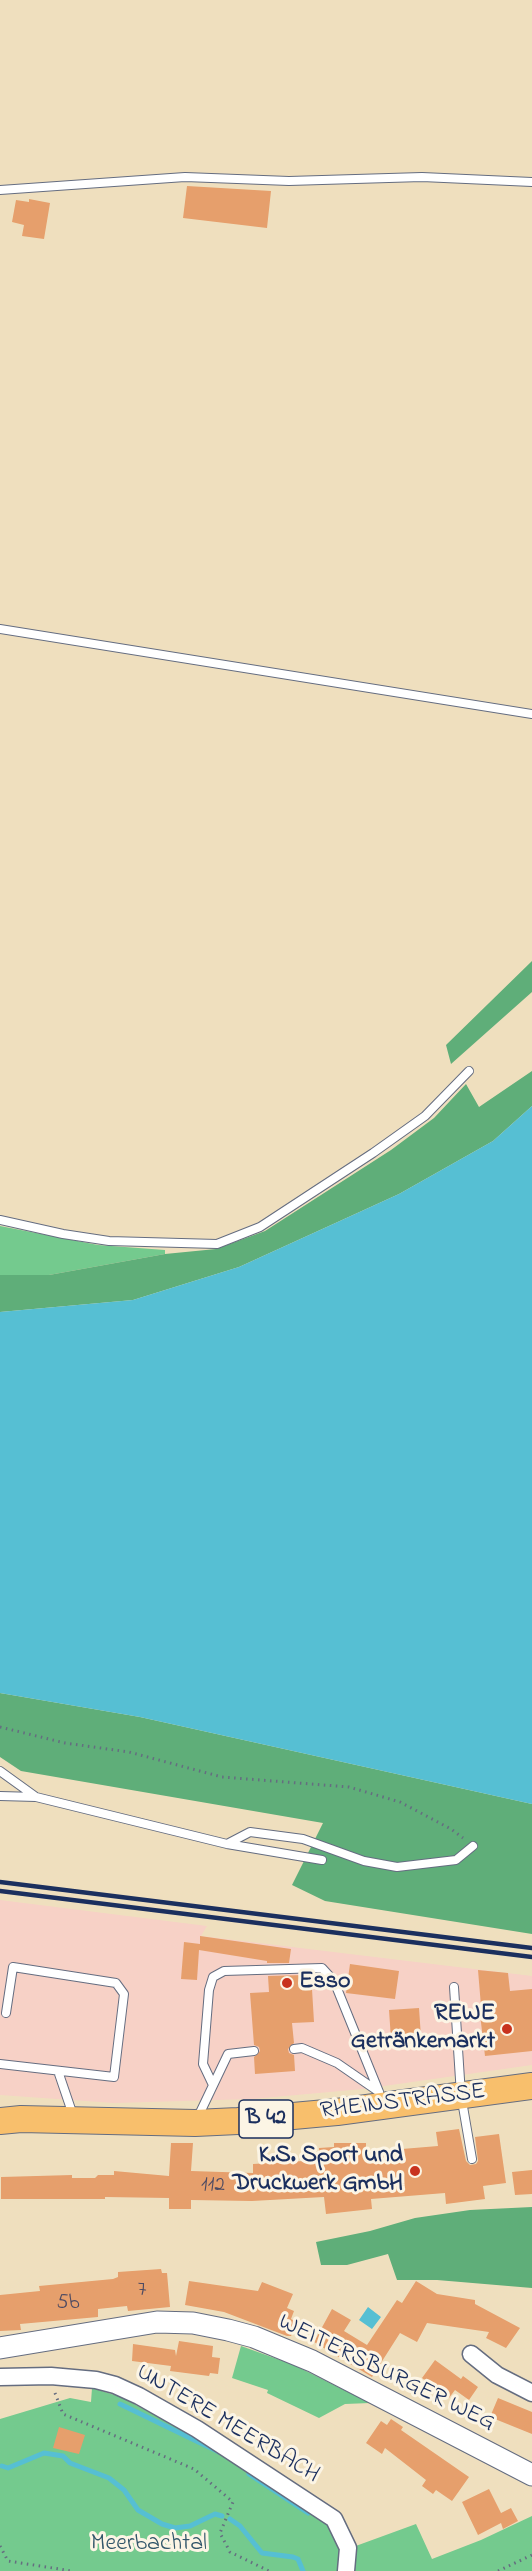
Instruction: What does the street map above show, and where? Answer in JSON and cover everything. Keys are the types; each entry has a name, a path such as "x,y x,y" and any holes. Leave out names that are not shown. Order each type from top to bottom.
{"main road":[{"name":"RHEINSTRASSE","path":"7,2118 195,2123 337,2112 388,2097 461,2095 532,2086"}],"street":[{"name":"WEITERSBURGER WEG","path":"0,2348 157,2322 193,2323 228,2330 254,2337 312,2361 532,2475"},
{"path":"471,2354 497,2375 532,2393"},
{"name":"UNTERE MEERBACH","path":"0,2378 51,2376 96,2380 115,2385 139,2396 197,2429 334,2519 348,2548 346,2571"}],"lane":[{"path":"0,190 185,177 289,181 422,177 532,182"},
{"path":"0,629 532,714"},
{"path":"0,1220 63,1234 109,1241 217,1244 260,1227 373,1154 425,1116 469,1071"},
{"path":"0,1771 36,1797"},
{"path":"0,1796 36,1797 227,1844 321,1860"},
{"path":"227,1844 250,1832 303,1839 364,1861 398,1867 456,1860 473,1846"},
{"path":"0,2064 114,2077 124,1994 116,1983 13,1967 6,2013"},
{"path":"213,2085 203,2064 209,1990 213,1977 224,1971 322,1968 334,1981 388,2097"},
{"path":"454,1987 461,2095 472,2159"},
{"path":"294,2049 302,2048 337,2063 388,2097"},
{"path":"195,2123 228,2054 254,2051"},
{"path":"58,2071 75,2121"}],"path":[{"path":"0,1727 65,1743 129,1752 222,1777 349,1787 400,1802 451,1830 473,1846"},
{"path":"51,2376 57,2401 63,2414 195,2469 233,2502 220,2533 230,2552 268,2571"},
{"path":"0,2546 8,2561 72,2571"},
{"path":"498,2571 532,2554"}],"shaded area":[{"path":"0,1900 207,1926 201,1936 532,1976 532,2065 363,2089 252,2099 114,2103 0,2095"}],"green space":[{"path":"532,961 532,992 451,1064 446,1045"},
{"path":"532,1071 532,1106 493,1141 399,1194 239,1267 133,1300 0,1312 0,1275 49,1275 165,1254 216,1249 265,1231 391,1150 434,1118 466,1084 479,1107"},
{"path":"0,1226 98,1245 165,1250 165,1254 49,1275 0,1275"},
{"path":"0,1693 140,1717 532,1804 532,1934 325,1901 292,1885 323,1823 21,1771 0,1757"},
{"path":"532,2207 532,2288 437,2280 397,2280 388,2254 347,2265 321,2265 316,2242 370,2231 415,2218 470,2210"},
{"path":"241,2346 294,2365 370,2403 345,2404 319,2418 267,2393 268,2390 232,2378"},
{"name":"Meerbachtal","path":"92,2388 121,2397 199,2439 332,2524 341,2554 340,2571 0,2571 0,2419 70,2398 91,2402"},
{"path":"532,2516 532,2571 351,2571 353,2547 416,2524 432,2559 481,2540"}],"water":[{"path":"532,1106 532,1804 140,1717 0,1693 0,1312 133,1300 239,1267 399,1194 493,1141"},
{"path":"368,2307 381,2317 372,2329 359,2320"}],"building":[{"path":"187,186 271,191 267,228 183,218"},
{"path":"29,199 50,203 44,239 22,236 24,225 12,222 16,200 29,202"},
{"path":"200,1936 291,1949 289,1963 267,1963 267,1961 199,1950 197,1980 181,1979 184,1942 200,1944"},
{"path":"350,1964 399,1971 395,1999 346,1993"},
{"name":"REWE Getränkemarkt","path":"478,1970 508,1973 510,1991 532,1989 532,2051 485,2056 479,2006 481,2006"},
{"path":"304,1975 305,1989 312,1989 314,2022 292,2023 294,2043 288,2049 289,2053 294,2055 295,2071 255,2074 254,2057 260,2051 259,2047 254,2045 250,1993 269,1992 268,1976"},
{"path":"419,2008 421,2037 391,2039 389,2010"},
{"path":"459,2129 466,2161 470,2165 478,2161 475,2137 499,2134 506,2183 483,2186 485,2199 446,2204 445,2193 371,2199 372,2209 326,2214 324,2197 252,2201 191,2200 191,2209 169,2209 169,2198 1,2199 1,2177 72,2175 72,2178 95,2178 98,2175 114,2175 114,2171 169,2176 171,2143 193,2143 191,2171 253,2173 253,2164 320,2160 319,2148 334,2147 334,2143 366,2143 366,2152 438,2146 436,2132"},
{"path":"532,2170 532,2194 515,2195 512,2172"},
{"path":"161,2269 162,2273 167,2273 170,2307 128,2311 127,2306 98,2309 98,2317 20,2324 21,2330 0,2331 0,2295 40,2291 39,2286 113,2279 118,2277 118,2272"},
{"path":"189,2281 258,2291 262,2282 293,2294 287,2308 294,2311 291,2319 298,2323 291,2336 287,2336 224,2312 185,2305"},
{"path":"416,2281 437,2294 475,2300 475,2304 520,2328 506,2348 486,2338 489,2332 427,2323 417,2342 400,2333 372,2377 314,2342 332,2309 351,2320 344,2331 367,2345 397,2300 402,2303"},
{"path":"179,2341 213,2346 212,2357 220,2358 218,2374 210,2373 209,2376 170,2371 171,2366 132,2361 133,2344 175,2350 176,2356"},
{"path":"435,2360 461,2379 463,2376 478,2387 469,2400 455,2390 449,2398 422,2378"},
{"path":"498,2398 532,2412 532,2434 490,2417"},
{"path":"391,2419 403,2427 401,2430 469,2477 452,2501 436,2490 433,2494 422,2486 426,2480 385,2448 382,2454 366,2443 381,2421 387,2425"},
{"path":"59,2427 85,2435 79,2454 53,2448"},
{"path":"489,2489 501,2513 511,2508 518,2521 503,2529 501,2523 478,2535 462,2502"}],"waterway":[{"name":"UNTERE MEERBACH","path":"120,2404 219,2452"},
{"path":"2,2466 8,2468 44,2453 63,2456 70,2463 109,2478 124,2490 138,2510 162,2524 175,2528 190,2526 215,2514 222,2516"},
{"name":"UNTERE MEERBACH","path":"249,2474 308,2513"},
{"path":"230,2519 240,2526 262,2553 298,2559 303,2571"}],"railway":[{"path":"0,1882 532,1948"},
{"path":"0,1891 532,1957"}],"place":[{"name":"Esso","path":"287,1983"},
{"name":"REWE Getränkemarkt","path":"507,2029"},
{"name":"K.S. Sport und Druckwerk GmbH","path":"415,2171"}]}
